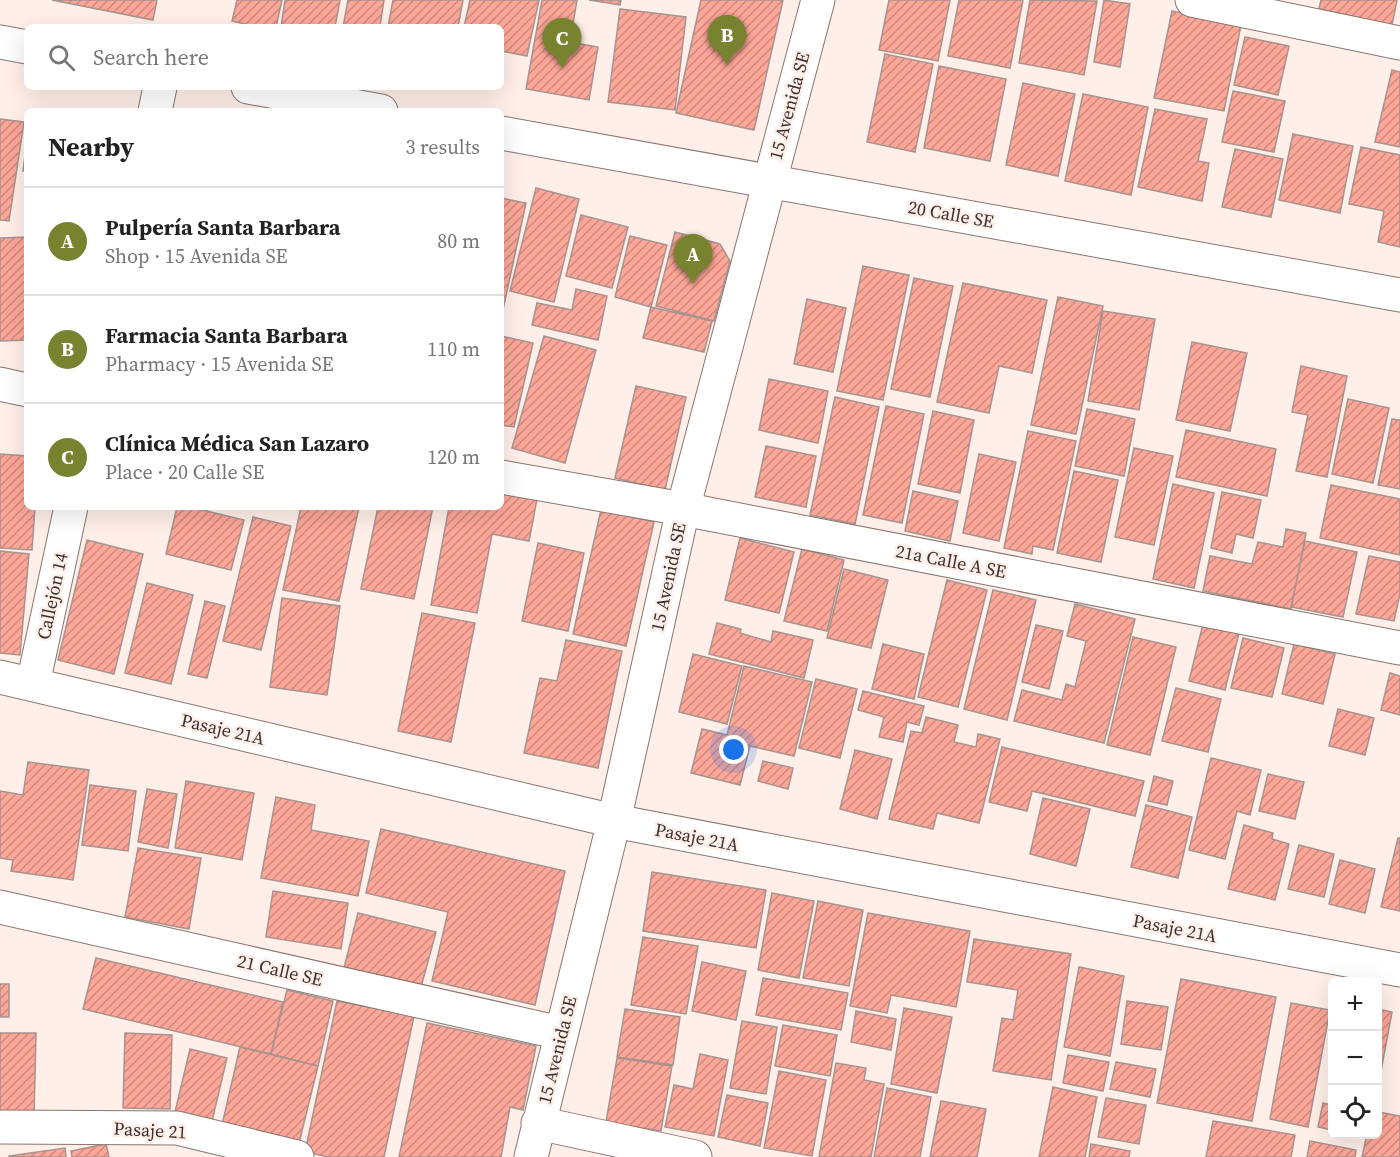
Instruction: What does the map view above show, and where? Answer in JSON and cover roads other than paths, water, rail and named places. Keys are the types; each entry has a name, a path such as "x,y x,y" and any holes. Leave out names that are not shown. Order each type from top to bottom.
{"street":[{"name":"15 Avenida SE","path":"531,1157 614,821 683,509 818,0"},
{"path":"1192,0 1400,43"},
{"path":"0,42 24,46"},
{"path":"156,108 159,90"},
{"path":"265,90 364,108"},
{"name":"20 Calle SE","path":"504,134 1400,295"},
{"path":"0,384 24,389"},
{"name":"21a Calle A SE","path":"504,478 683,509 1400,648"},
{"name":"Callejón 14","path":"33,684 70,510"},
{"name":"Pasaje 21A","path":"0,677 614,821 1400,970"},
{"name":"21 Calle SE","path":"0,907 561,1033"},
{"path":"538,1123 695,1157"},
{"name":"Pasaje 21","path":"0,1127 177,1128 297,1157"}],"place":[{"name":"Farmacia Santa Barbara","path":"727,65"},
{"name":"Clínica Médica San Lazaro","path":"562,68"},
{"name":"Pulpería Santa Barbara","path":"693,284"}]}
